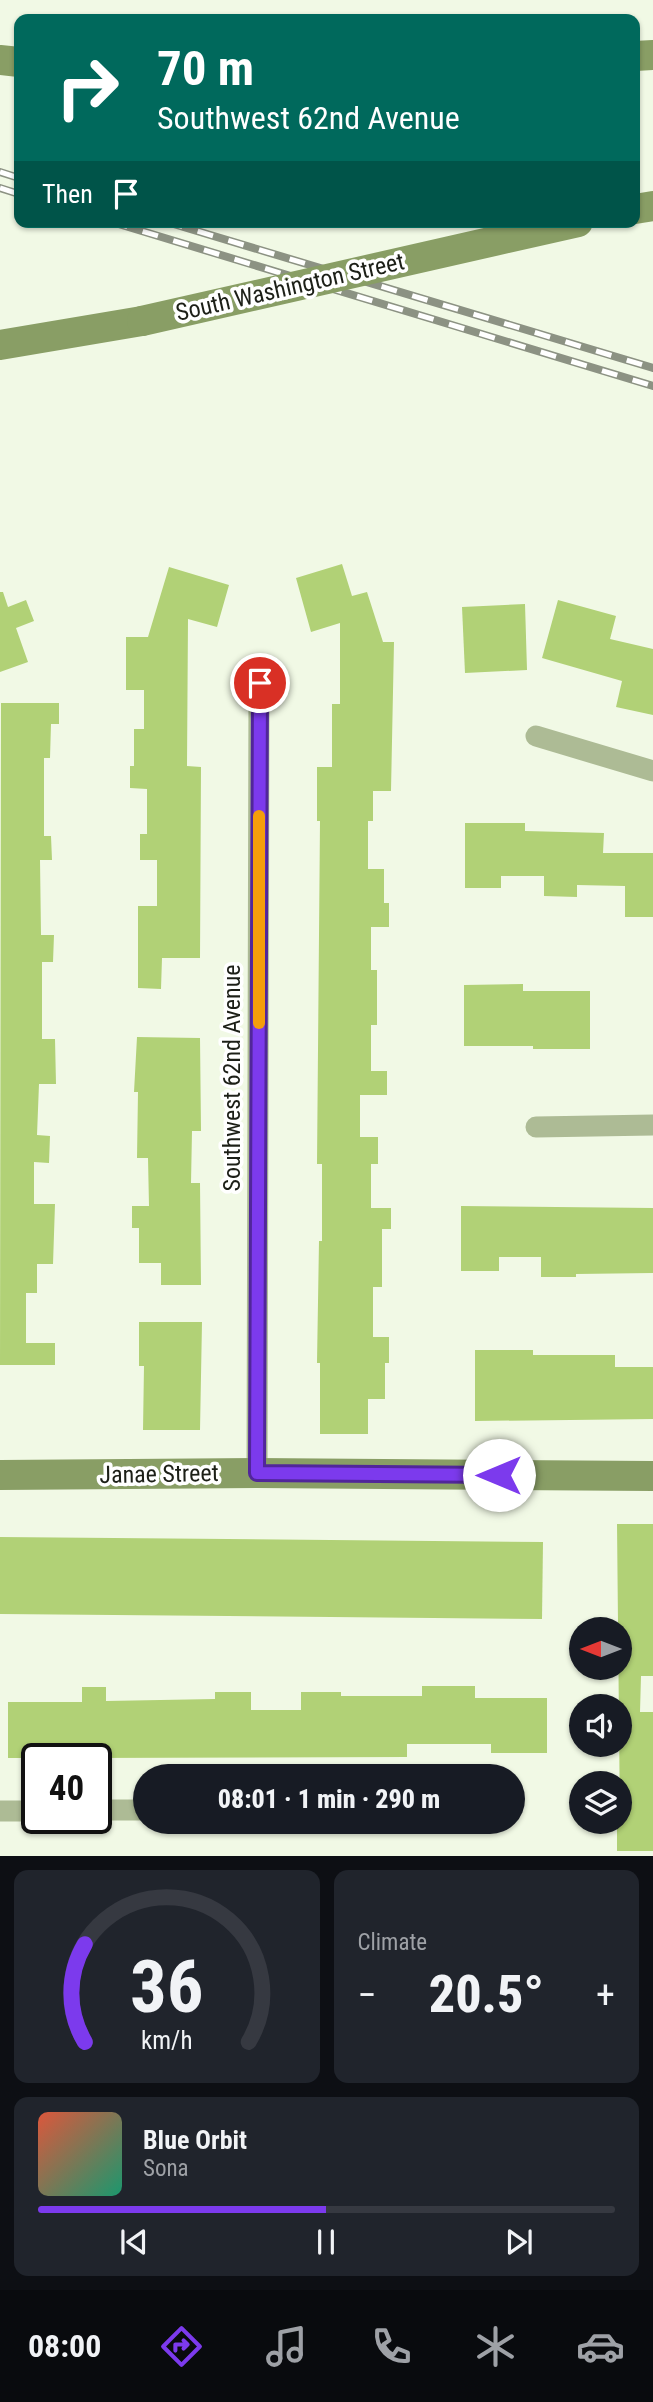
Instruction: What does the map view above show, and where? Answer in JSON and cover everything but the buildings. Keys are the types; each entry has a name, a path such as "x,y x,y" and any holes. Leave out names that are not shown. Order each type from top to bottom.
{"street":[{"name":"South Washington Street","path":"0,345 142,321 552,228"},
{"name":"Southwest 62nd Avenue","path":"257,1473 260,683"},
{"path":"536,736 653,771"},
{"path":"536,1127 653,1125"},
{"name":"Janae Street","path":"0,1475 257,1473 653,1476"},
{"path":"112,1810 133,1810"},
{"path":"0,1811 21,1811"}],"railway":[{"path":"0,172 14,176"},
{"path":"0,188 14,192"},
{"path":"132,228 653,386"},
{"path":"187,228 653,368"}],"slow traffic":[{"path":"259,816 259,1023"}],"route":[{"path":"260,683 257,1473 499,1475"}]}
